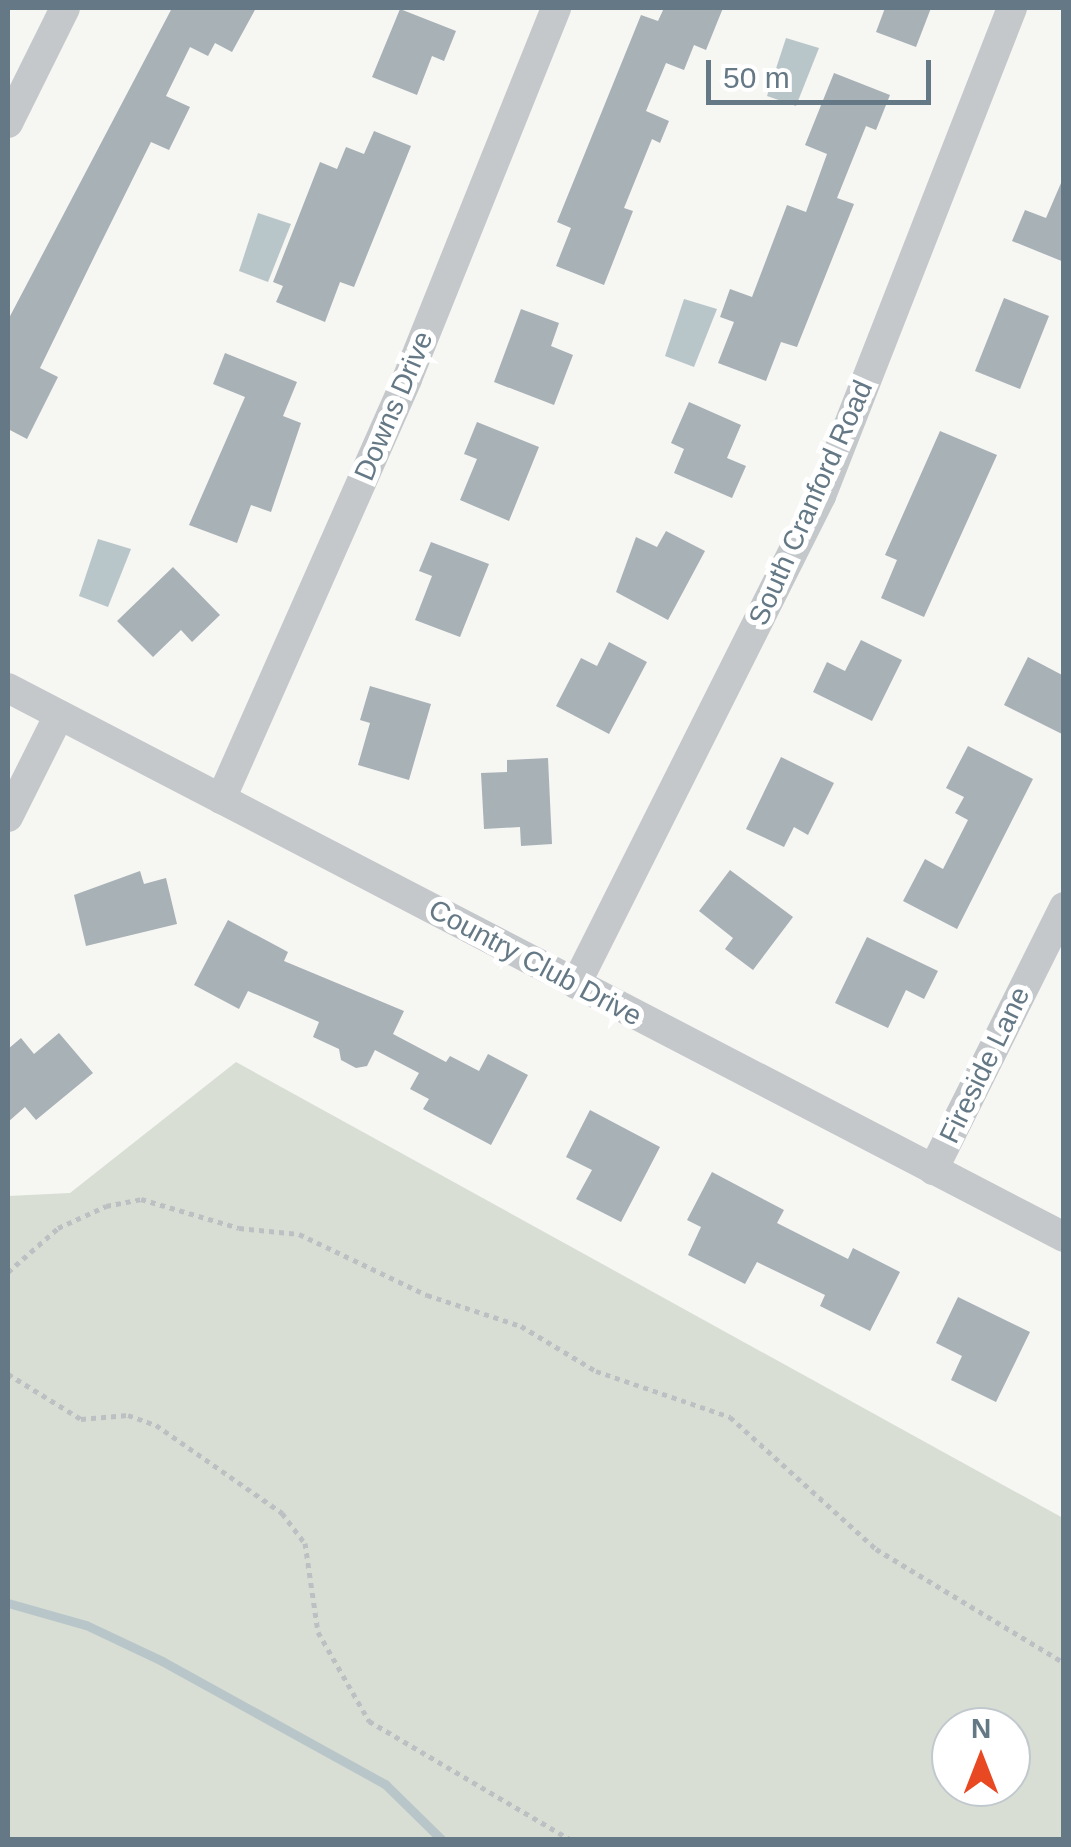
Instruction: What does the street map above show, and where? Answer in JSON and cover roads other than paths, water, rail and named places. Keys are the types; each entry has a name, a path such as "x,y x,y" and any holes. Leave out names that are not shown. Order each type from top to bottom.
{"street":[{"path":"8,123 65,8"},
{"name":"Downs Drive","path":"221,799 407,380 556,8"},
{"name":"South Cranford Road","path":"576,984 822,496 1012,8"},
{"name":"Country Club Drive","path":"8,688 1064,1237"},
{"path":"8,818 58,714"},
{"name":"Fireside Lane","path":"933,1170 1064,906"}],"waterway":[{"path":"8,1603 86,1625 162,1661 385,1784 442,1840"}]}
